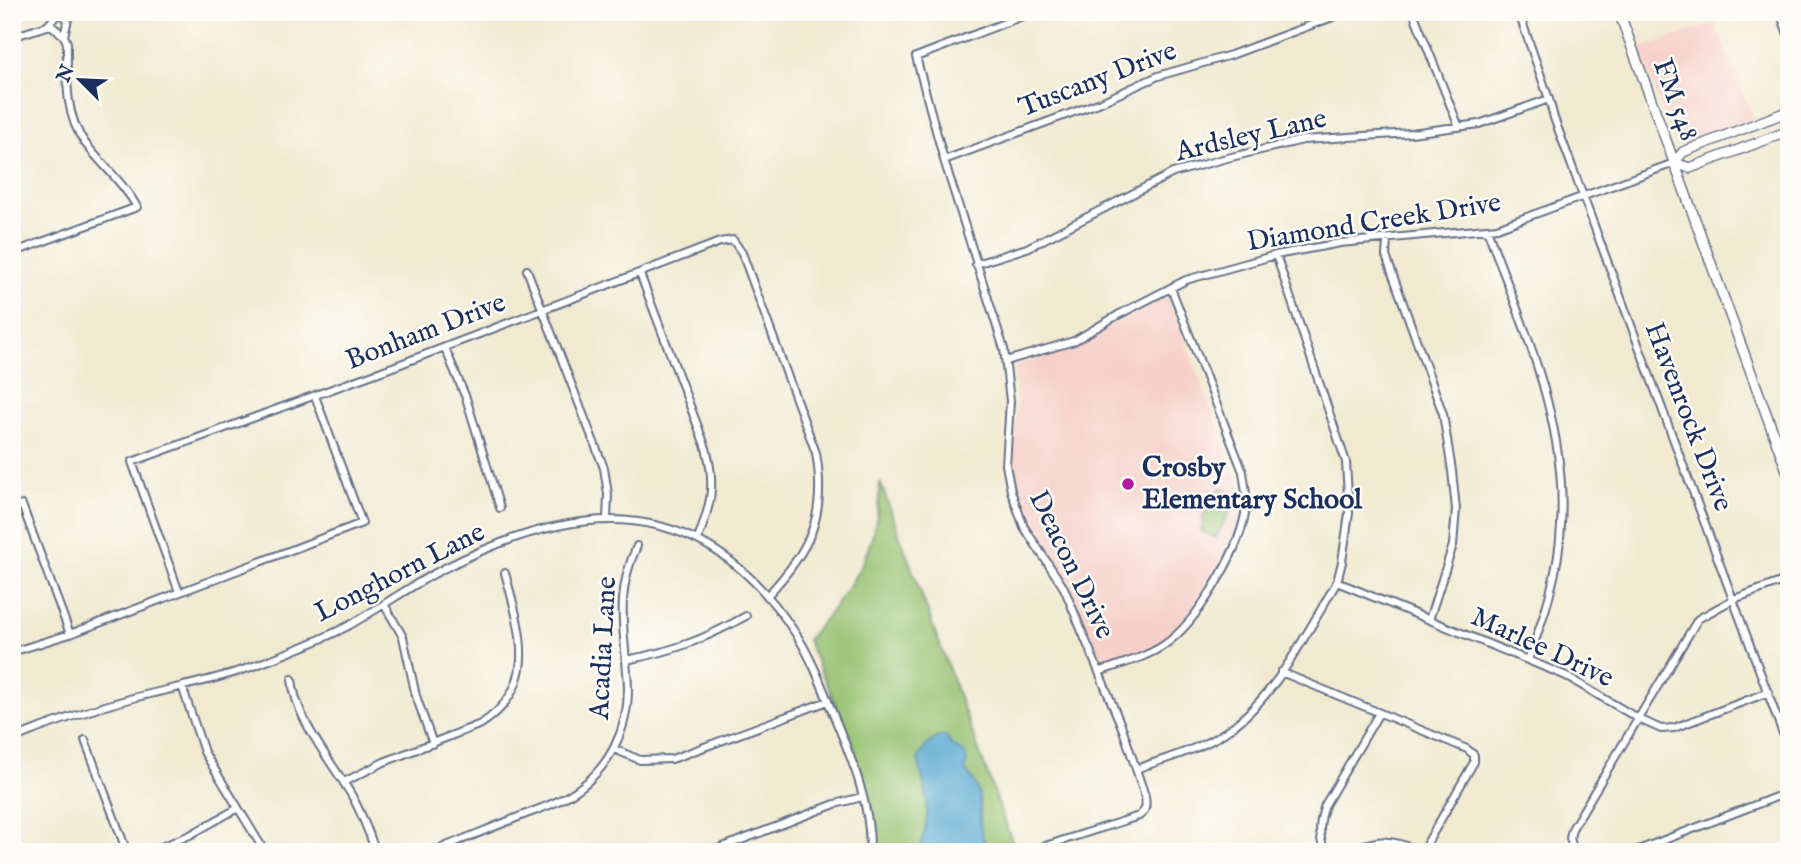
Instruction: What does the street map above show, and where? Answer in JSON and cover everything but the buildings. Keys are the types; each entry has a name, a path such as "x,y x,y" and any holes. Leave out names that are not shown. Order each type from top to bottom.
{"main road":[{"name":"FM 548","path":"1619,12 1789,476"},
{"path":"1789,111 1684,152 1674,163 1690,168 1789,131"}],"street":[{"name":"Deacon Drive","path":"1033,12 916,57 944,160 1004,349 1010,401 1006,464 1011,491 1024,527 1064,588 1123,730 1146,805 1139,816 1038,848 1037,852"},
{"name":"Tuscany Drive","path":"944,160 1101,102 1158,76 1231,55 1346,12"},
{"path":"1413,12 1460,127"},
{"path":"1780,12 1789,37"},
{"path":"47,26 61,14 68,19 64,36"},
{"name":"Havenrock Drive","path":"1522,22 1554,118 1789,750"},
{"path":"12,37 47,26 52,26 64,36 67,43 67,89 78,131 86,145 128,191 137,207 12,253"},
{"name":"Ardsley Lane","path":"976,264 1027,247 1173,173 1303,140 1411,133 1479,124 1549,99"},
{"name":"Diamond Creek Drive","path":"1006,361 1074,341 1186,280 1276,255 1340,243 1497,228 1674,163"},
{"path":"1487,229 1547,393 1559,467 1562,527 1542,624 1528,660"},
{"name":"Bonham Drive","path":"180,592 132,462 445,348 720,242 733,240 742,253 807,428 820,475 820,498 810,538 799,559 767,596"},
{"path":"1387,240 1386,256 1443,414 1452,471 1456,509 1453,545 1429,620"},
{"path":"1136,769 1212,740 1242,720 1281,673 1337,582 1349,513 1346,462 1276,255"},
{"path":"527,270 604,468 608,494 607,519"},
{"path":"640,274 706,448 710,466 712,497 698,539"},
{"path":"1099,672 1163,646 1189,622 1223,569 1239,537 1246,513 1247,494 1243,472 1171,288"},
{"path":"445,348 466,398 500,508"},
{"path":"12,652 70,634 362,523 315,396"},
{"path":"12,508 22,505 70,634"},
{"name":"Longhorn Lane","path":"13,737 92,710 249,667 346,626 442,569 499,544 564,524 607,519 652,523 698,539 729,559 767,596 811,656 852,761 862,797 870,852"},
{"name":"Acadia Lane","path":"432,852 560,800 587,781 608,759 619,740 627,711 622,592 636,546"},
{"path":"344,782 384,762 481,724 494,716 517,684 522,663 520,629 505,573"},
{"path":"1574,852 1570,838 1572,829 1691,627 1705,613 1789,579"},
{"name":"Marlee Drive","path":"1337,582 1564,675 1661,729 1674,728 1769,692"},
{"path":"384,604 404,637 416,696 433,744"},
{"path":"626,660 661,654 697,642 746,615"},
{"path":"1281,673 1467,749 1475,757 1421,852 1402,843 1386,840 1366,843 1344,852"},
{"path":"292,679 301,713 365,820 376,852"},
{"path":"182,686 204,752 265,852"},
{"path":"614,749 640,760 672,759 828,701"},
{"path":"1325,852 1320,836 1320,821 1325,805 1379,713"},
{"path":"85,740 127,852"},
{"path":"1633,852 1789,792"},
{"path":"710,852 835,804 862,797"},
{"path":"149,852 190,835 238,808"}],"shaded area":[{"path":"1715,23 1754,120 1678,146 1672,139 1640,48"},
{"name":"Crosby Elementary School","path":"1168,295 1241,488 1242,510 1236,535 1228,550 1179,628 1156,646 1104,667 1070,584 1034,533 1020,500 1012,460 1017,402 1014,369 1018,362 1043,358 1072,347"}],"green space":[{"path":"880,482 1016,852 873,852 871,820 853,743 807,640 837,604 860,568 874,529"},
{"path":"1221,488 1232,494 1229,513 1215,538 1201,530 1204,523 1202,518"}],"water":[{"path":"939,736 946,736 951,745 965,753 965,770 978,791 981,830 990,852 920,852 927,819 927,797 918,759 926,746"}],"place":[{"name":"Crosby Elementary School","path":"1128,484"}]}
